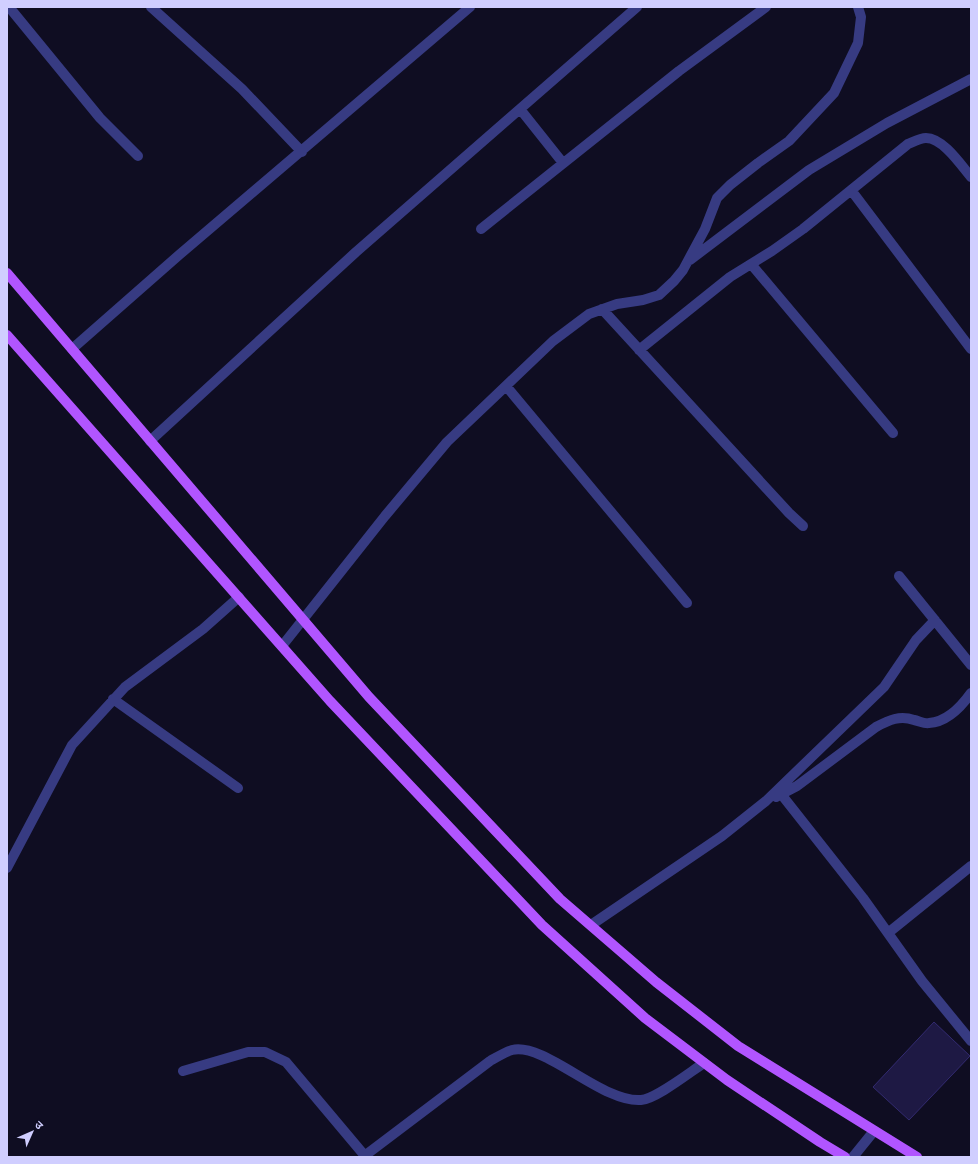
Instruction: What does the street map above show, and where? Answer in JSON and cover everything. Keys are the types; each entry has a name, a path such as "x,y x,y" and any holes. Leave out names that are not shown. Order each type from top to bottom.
{"main road":[{"path":"7,273 369,697 560,899 656,982 738,1046 917,1157"},
{"path":"7,336 330,701 542,925 645,1018 704,1063 766,1107 845,1157"}],"street":[{"path":"9,7 100,118 138,156"},
{"path":"151,7 242,89 302,152"},
{"path":"72,349 178,254 302,152 470,7"},
{"path":"150,441 356,252 637,7"},
{"path":"481,228 679,71 766,7"},
{"path":"282,646 385,516 447,442 553,341 589,314 617,304 643,300 659,295 674,282 705,229 717,198 730,185 789,141 834,92 858,43 861,17 858,7"},
{"path":"687,262 808,170 887,123 971,79"},
{"path":"520,109 563,163"},
{"path":"639,350 730,277 797,234 908,144 926,138 939,143 952,153 971,177"},
{"path":"851,190 971,349"},
{"path":"751,264 893,433"},
{"path":"602,309 789,513 803,526"},
{"path":"506,386 687,603"},
{"path":"899,576 971,666"},
{"path":"7,868 72,746 125,687 203,629 239,597"},
{"path":"590,925 722,836 766,801 884,687 916,640 935,620"},
{"path":"766,801 797,786 876,727 889,720 906,717 928,724 943,720 964,702 971,693"},
{"path":"113,699 238,788"},
{"path":"781,794 888,933 922,981 971,1040"},
{"path":"888,933 971,866"},
{"path":"182,1071 248,1052 265,1052 286,1062 364,1156 490,1060 512,1050 533,1052 623,1099 636,1100 642,1100 662,1091 704,1063"},
{"path":"853,1157 874,1131"}],"building":[{"path":"934,1022 970,1056 909,1120 873,1087"}]}
